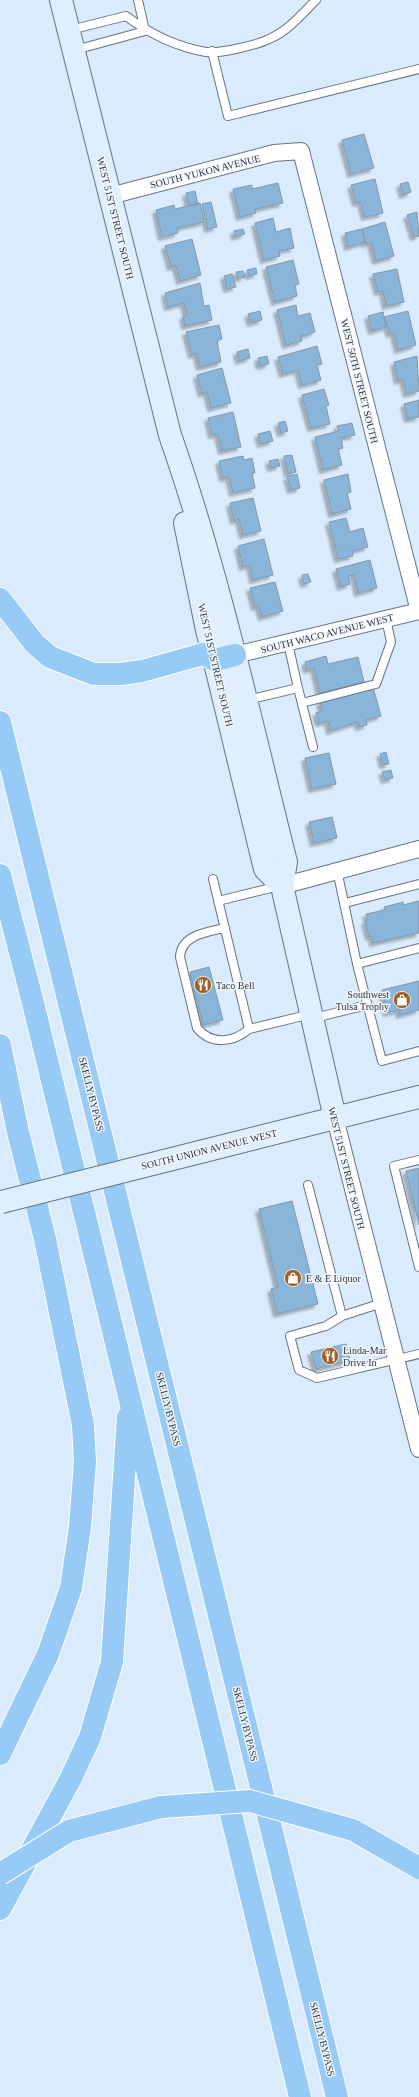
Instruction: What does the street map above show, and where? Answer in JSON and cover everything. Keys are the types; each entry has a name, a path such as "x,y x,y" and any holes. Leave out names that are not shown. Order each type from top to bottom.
{"highway":[{"path":"0,599 35,644 50,657 94,674 121,674 142,671 203,654 225,658"},
{"name":"SKELLY BYPASS","path":"0,722 337,2097"},
{"path":"0,875 300,2097"},
{"path":"0,1045 18,1132 45,1239 83,1425 85,1462 77,1556 71,1588 48,1654 0,1754"},
{"path":"0,1910 71,1778 87,1744 101,1704 112,1662 129,1396"},
{"path":"0,1874 69,1832 161,1807 250,1801 354,1830 419,1868"},
{"path":"327,2055 344,2097"}],"street":[{"name":"WEST 51ST STREET SOUTH","path":"61,0 170,436 189,488 225,658 264,869 282,886"},
{"name":"SOUTH YUKON AVENUE","path":"110,196 274,153 302,151"},
{"name":"WEST 50TH STREET SOUTH","path":"302,151 419,611"},
{"name":"SOUTH WACO AVENUE WEST","path":"225,658 419,611"},
{"name":"WEST 51ST STREET SOUTH","path":"225,658 246,701 286,862 282,886 335,1118 396,1359 416,1429 419,1449"},
{"path":"282,886 419,849"},
{"name":"SOUTH UNION AVENUE WEST","path":"0,1202 419,1097"}],"lane":[{"path":"138,0 145,31"},
{"path":"72,40 126,16 145,31 177,44 208,52 240,47 270,39 291,25 314,1"},
{"path":"72,40 145,31"},
{"path":"212,51 228,116 419,69"},
{"path":"302,703 376,684 391,642 386,619"},
{"path":"288,643 313,747"},
{"path":"246,701 298,688"},
{"path":"337,870 357,964 382,1061 419,1051"},
{"path":"213,879 249,1029"},
{"path":"345,903 419,884"},
{"path":"218,901 282,886"},
{"path":"224,928 194,937 186,942 180,949 180,957 197,1028 204,1036 212,1040 221,1041 242,1035 249,1029 367,1005"},
{"path":"357,964 419,948"},
{"path":"419,1160 394,1166 419,1267"},
{"path":"308,1185 342,1316"},
{"path":"382,1303 342,1316 326,1326 290,1336 299,1370 317,1378 419,1354"}],"building":[{"path":"364,134 374,168 351,174 342,140"},
{"path":"375,179 383,213 365,217 361,202 356,203 351,185"},
{"path":"408,182 411,192 403,195 400,184"},
{"path":"278,183 283,203 255,209 256,213 240,217 233,189 252,185 252,189"},
{"path":"195,191 198,204 189,206 186,193"},
{"path":"211,202 217,227 208,229 202,204"},
{"path":"200,203 204,222 177,228 178,233 162,237 156,210 174,205 175,209"},
{"path":"417,212 419,236 414,237 407,215"},
{"path":"273,218 276,232 290,228 294,248 279,251 280,256 264,260 255,223"},
{"path":"385,222 394,256 376,261 371,242 366,244 362,229"},
{"path":"243,229 245,234 235,237 234,231"},
{"path":"362,229 365,242 348,247 345,233"},
{"path":"192,239 201,275 180,281 176,266 171,267 165,246"},
{"path":"293,260 299,284 295,285 297,296 275,302 266,267"},
{"path":"256,268 257,274 249,276 247,270"},
{"path":"397,269 404,302 386,306 383,291 378,292 373,274"},
{"path":"243,271 245,277 238,278 236,272"},
{"path":"232,274 236,287 227,289 224,276"},
{"path":"200,283 204,306 209,305 212,320 185,326 183,316 187,315 184,303 168,307 165,293"},
{"path":"296,305 298,316 310,313 315,332 301,336 302,341 286,345 277,310"},
{"path":"260,311 262,320 251,323 248,314"},
{"path":"408,311 416,345 398,350 394,333 390,334 384,317"},
{"path":"383,312 386,327 372,331 368,316"},
{"path":"219,325 222,339 217,341 221,362 200,367 197,354 192,355 186,332"},
{"path":"317,346 322,364 317,365 321,380 302,385 298,370 283,374 278,357"},
{"path":"248,349 250,358 239,361 237,352"},
{"path":"267,356 269,364 260,366 258,358"},
{"path":"417,356 419,391 407,394 403,379 398,381 394,362"},
{"path":"222,368 231,403 211,408 207,392 202,394 197,375"},
{"path":"324,389 329,405 326,406 330,424 311,428 302,395"},
{"path":"419,400 419,417 408,419 404,404"},
{"path":"233,412 241,447 222,451 218,434 212,435 208,418"},
{"path":"285,421 288,431 281,433 278,423"},
{"path":"352,423 355,435 341,438 343,448 338,449 342,465 323,470 315,437 339,431 337,426"},
{"path":"270,431 273,441 261,444 258,434"},
{"path":"292,455 296,472 288,474 284,456"},
{"path":"243,456 244,460 252,458 255,473 252,473 255,488 233,493 229,477 223,478 219,461"},
{"path":"278,459 280,466 271,468 269,461"},
{"path":"297,474 300,488 291,490 287,477"},
{"path":"348,474 351,492 347,493 351,509 332,514 324,480"},
{"path":"253,498 261,531 243,535 239,519 234,521 230,503"},
{"path":"346,518 350,532 363,528 368,547 352,551 353,556 338,559 329,522"},
{"path":"264,539 273,575 253,580 250,565 243,567 238,546"},
{"path":"370,560 377,588 358,593 354,575 348,576 350,584 341,587 336,569"},
{"path":"308,574 311,582 304,584 302,575"},
{"path":"275,582 283,611 262,617 259,606 255,607 250,588"},
{"path":"326,656 328,664 358,657 364,682 320,693 314,668 307,670 305,662"},
{"path":"373,687 381,716 366,720 367,725 359,727 358,722 330,731 328,721 319,723 316,713 322,711 320,701"},
{"path":"386,752 389,764 383,765 380,754"},
{"path":"329,753 336,784 312,789 305,758"},
{"path":"391,770 393,778 385,780 382,772"},
{"path":"332,817 337,838 314,843 309,822"},
{"path":"419,901 419,933 373,943 372,936 369,937 365,921 368,921 366,914 385,910 384,907 403,902 403,905"},
{"name":"Taco Bell","path":"209,967 223,1020 203,1025 190,972"},
{"name":"Southwest Tulsa Trophy","path":"419,981 419,1010 400,1015 399,1010 387,1013 382,990"},
{"path":"419,1168 419,1225 406,1171"},
{"path":"292,1201 318,1304 277,1314 271,1289 278,1287 259,1209"},
{"name":"Linda-Mar Drive In","path":"346,1344 350,1360 316,1369 311,1352"}],"place":[{"name":"Taco Bell","path":"203,985"},
{"name":"Southwest Tulsa Trophy","path":"402,1000"},
{"name":"E & E Liquor","path":"293,1278"},
{"name":"Linda-Mar Drive In","path":"330,1356"}]}
